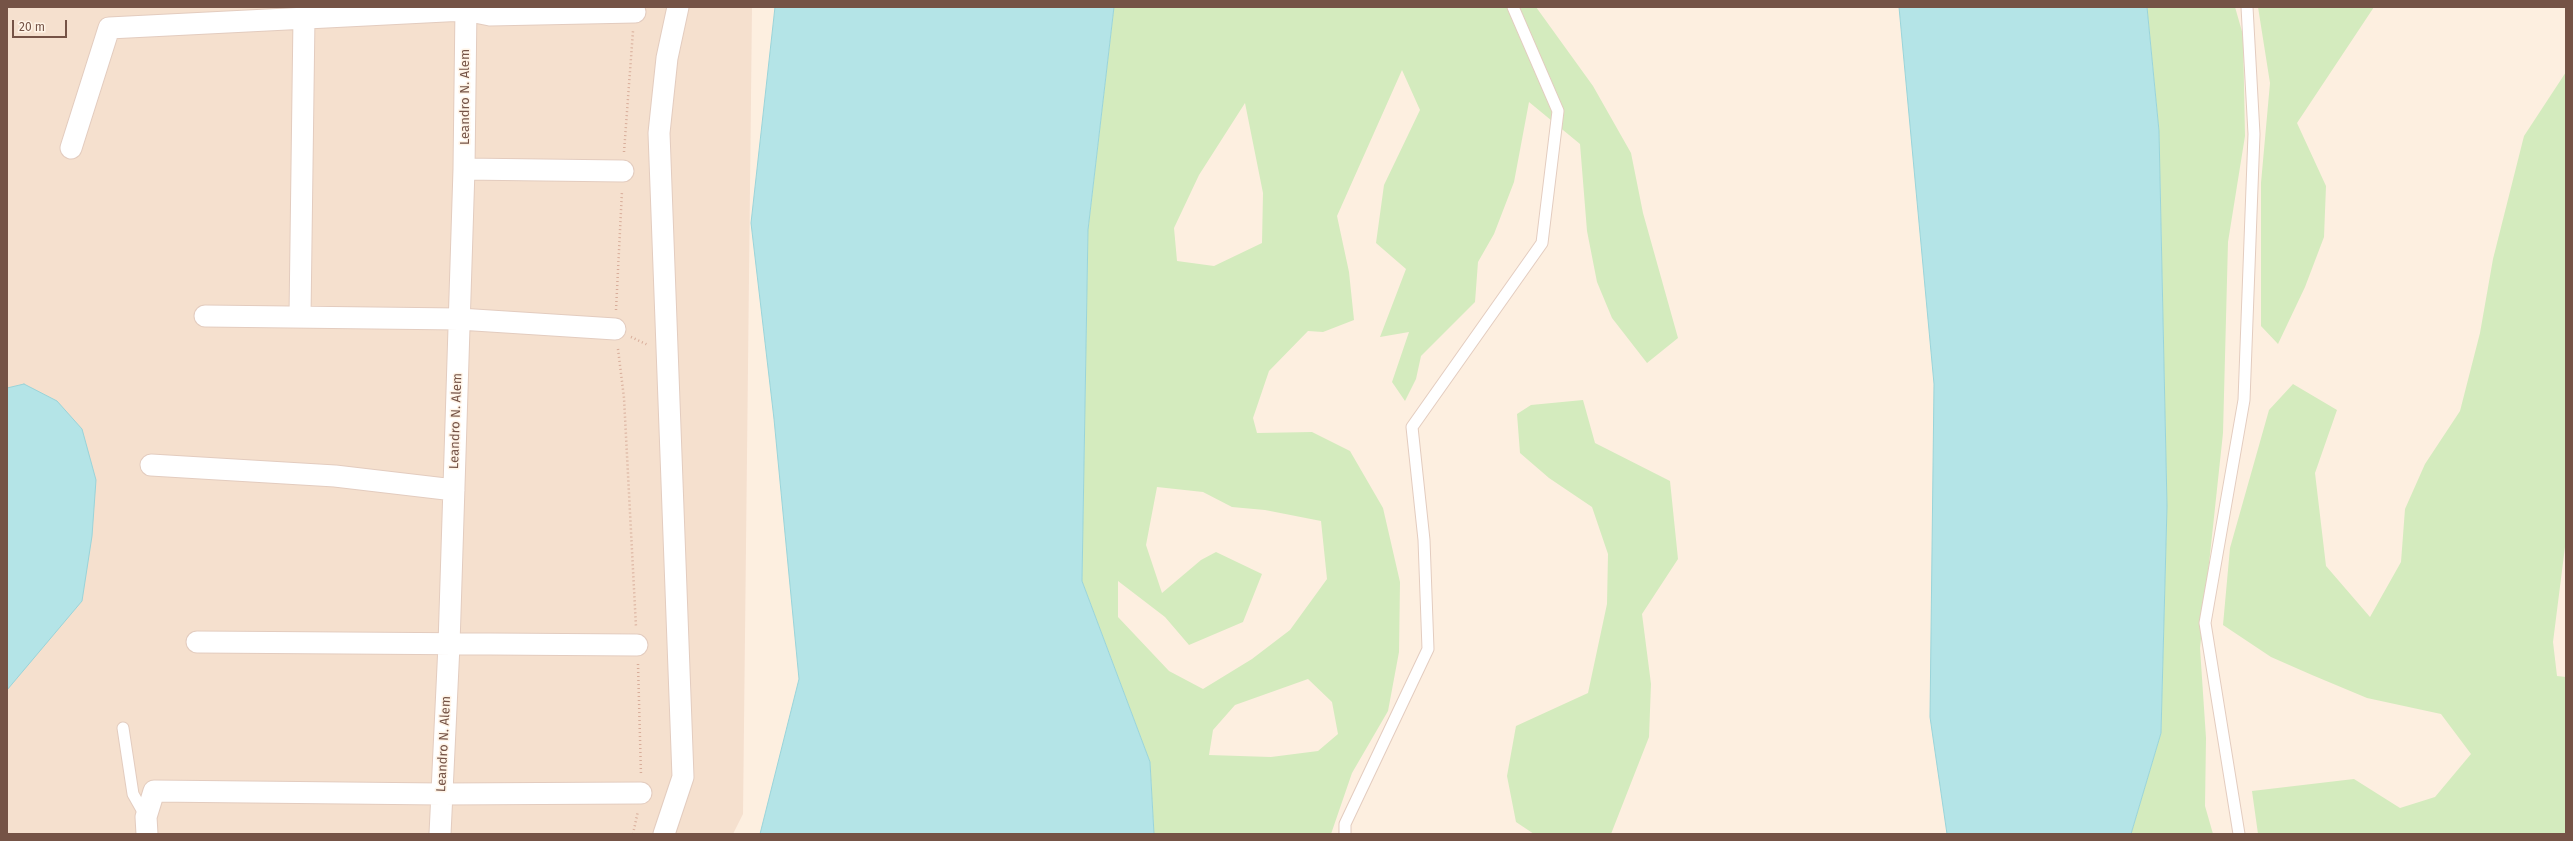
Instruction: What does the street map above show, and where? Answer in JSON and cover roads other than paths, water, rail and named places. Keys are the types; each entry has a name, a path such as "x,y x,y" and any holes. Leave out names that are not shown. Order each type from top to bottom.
{"street":[{"path":"664,834 683,777 659,133 667,58 678,7"},
{"path":"71,148 109,28 466,9 490,15 635,12"},
{"name":"Leandro N. Alem","path":"440,834 449,645 460,319 466,9"},
{"path":"300,316 304,17"},
{"path":"464,170 623,171"},
{"path":"205,316 460,319 615,329"},
{"path":"151,465 335,476 454,490"},
{"path":"197,642 449,645 638,645"},
{"path":"146,826 154,791 441,794 641,793"}],"lane":[{"path":"1345,834 1345,824 1428,649 1424,540 1412,427 1542,243 1558,111 1513,7"},
{"path":"2239,834 2205,623 2244,400 2254,134 2247,7"},
{"path":"123,728 134,794 146,826"}],"water":[{"path":"775,7 1114,7 1088,230 1082,581 1150,762 1154,834 760,834 799,679 774,419 751,223"},
{"path":"1899,7 2147,7 2159,131 2167,506 2161,733 2131,834 1947,834 1930,717 1934,384"},
{"path":"24,384 57,401 82,429 96,480 92,536 82,601 7,690 7,388"}]}
